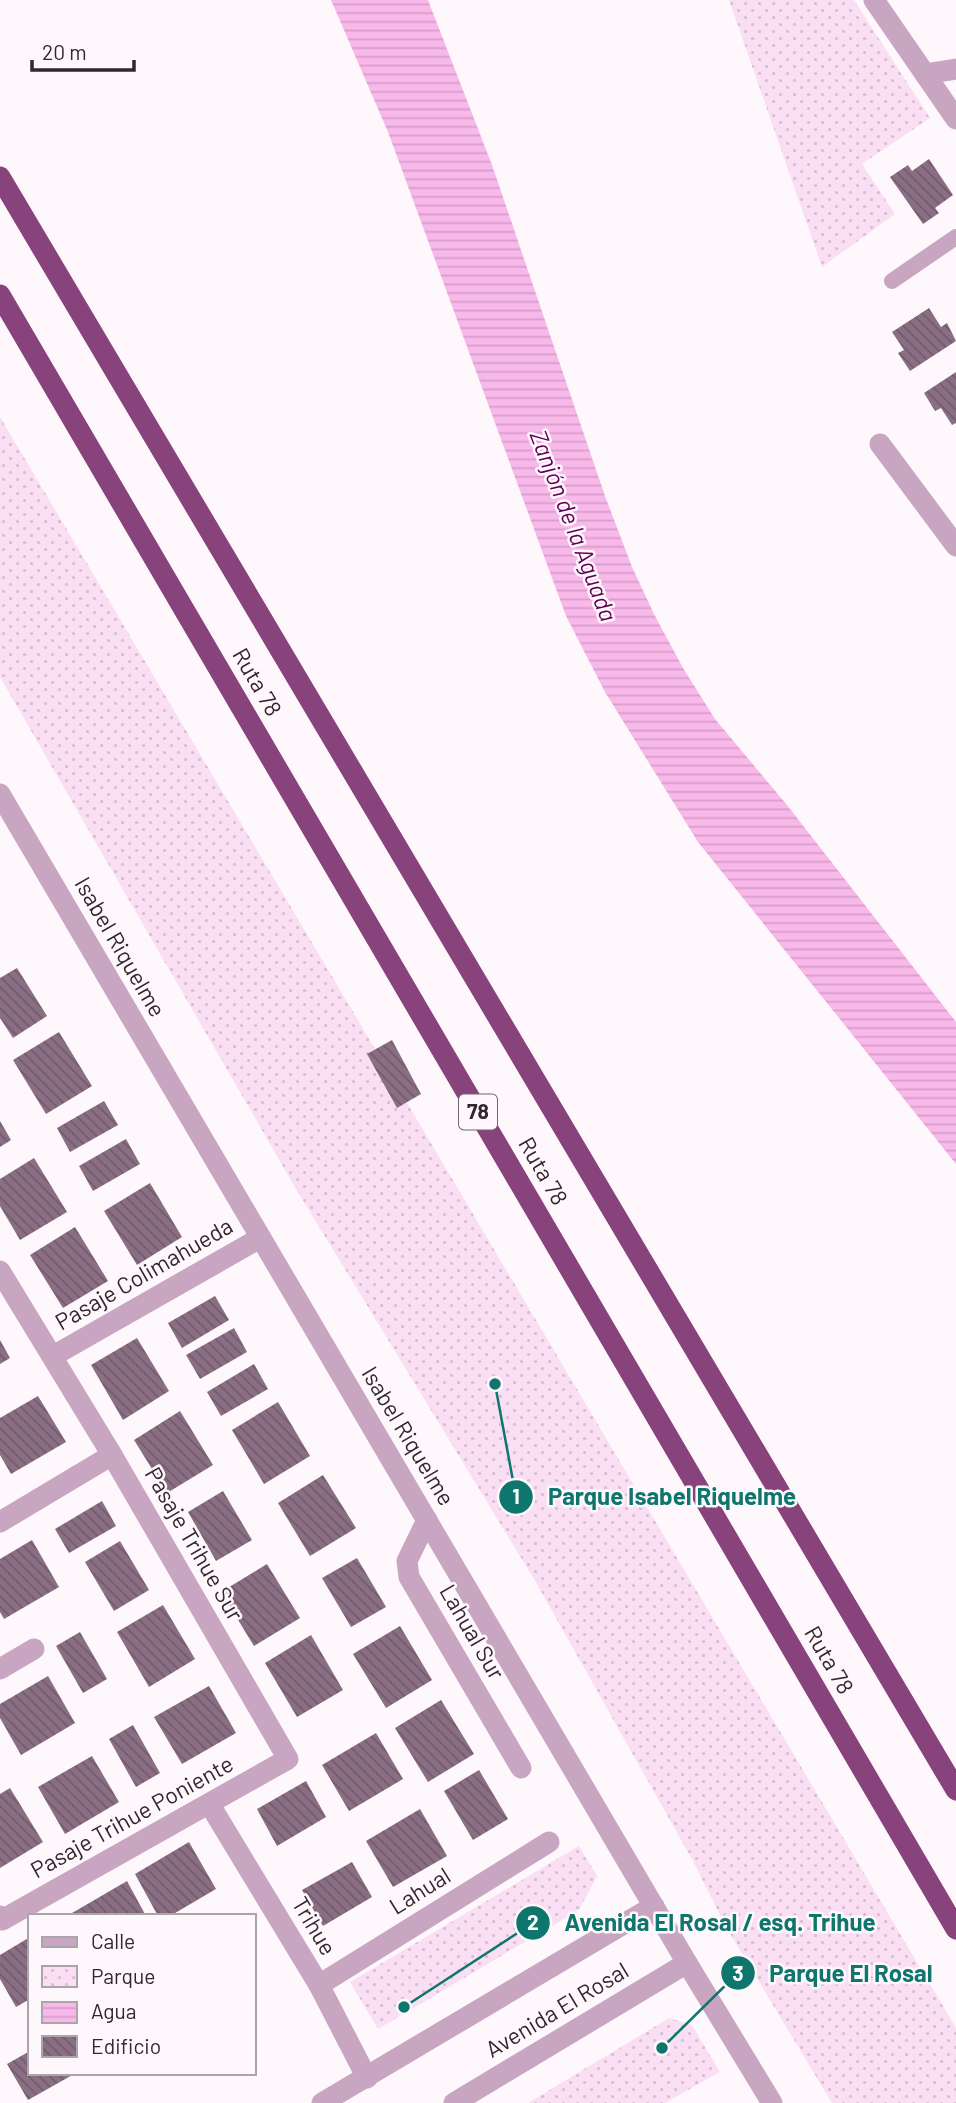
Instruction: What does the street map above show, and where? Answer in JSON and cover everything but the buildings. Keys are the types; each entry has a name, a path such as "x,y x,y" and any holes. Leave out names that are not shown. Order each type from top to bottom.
{"highway":[{"name":"Ruta 78","path":"0,177 956,1790"},
{"name":"Ruta 78","path":"0,295 956,1929"}],"street":[{"path":"874,0 956,119"},
{"path":"925,74 956,69"},
{"path":"880,444 956,546"},
{"name":"Isabel Riquelme","path":"0,794 772,2103"},
{"name":"Pasaje Colimahueda","path":"53,1356 260,1238"},
{"path":"0,1273 53,1356"},
{"name":"Pasaje Trihue Sur","path":"53,1356 288,1759"},
{"path":"0,1522 112,1455"},
{"name":"Lahual Sur","path":"427,1520 407,1561 409,1577 521,1768"},
{"path":"0,1669 34,1649"},
{"name":"Pasaje Trihue Poniente","path":"1,1918 210,1805 288,1759"},
{"name":"Trihue","path":"210,1805 318,1985 367,2078"},
{"name":"Lahual","path":"318,1985 550,1842"},
{"name":"Avenida El Rosal","path":"322,2103 654,1906"},
{"name":"Avenida El Rosal","path":"454,2103 687,1963"}],"lane":[{"path":"892,281 956,237"}],"green space":[{"path":"729,0 854,0 930,118 862,164 895,214 822,267"},
{"path":"0,417 956,2028 956,2103 832,2103 726,1927 693,1861 534,1579 296,1189 0,677"},
{"path":"579,1846 597,1876 579,1910 378,2029 350,1982"},
{"path":"669,2018 692,2025 720,2072 665,2103 528,2103"}],"water":[{"name":"Zanjón de la Aguada","path":"331,0 428,0 492,165 605,496 632,567 654,614 715,719 787,805 956,1022 956,1164 698,842 605,692 566,616 388,132"}],"place":[{"name":"Parque Isabel Riquelme","path":"495,1384"},
{"name":"Avenida El Rosal / esq. Trihue","path":"404,2007"},
{"name":"Parque El Rosal","path":"662,2048"}]}
